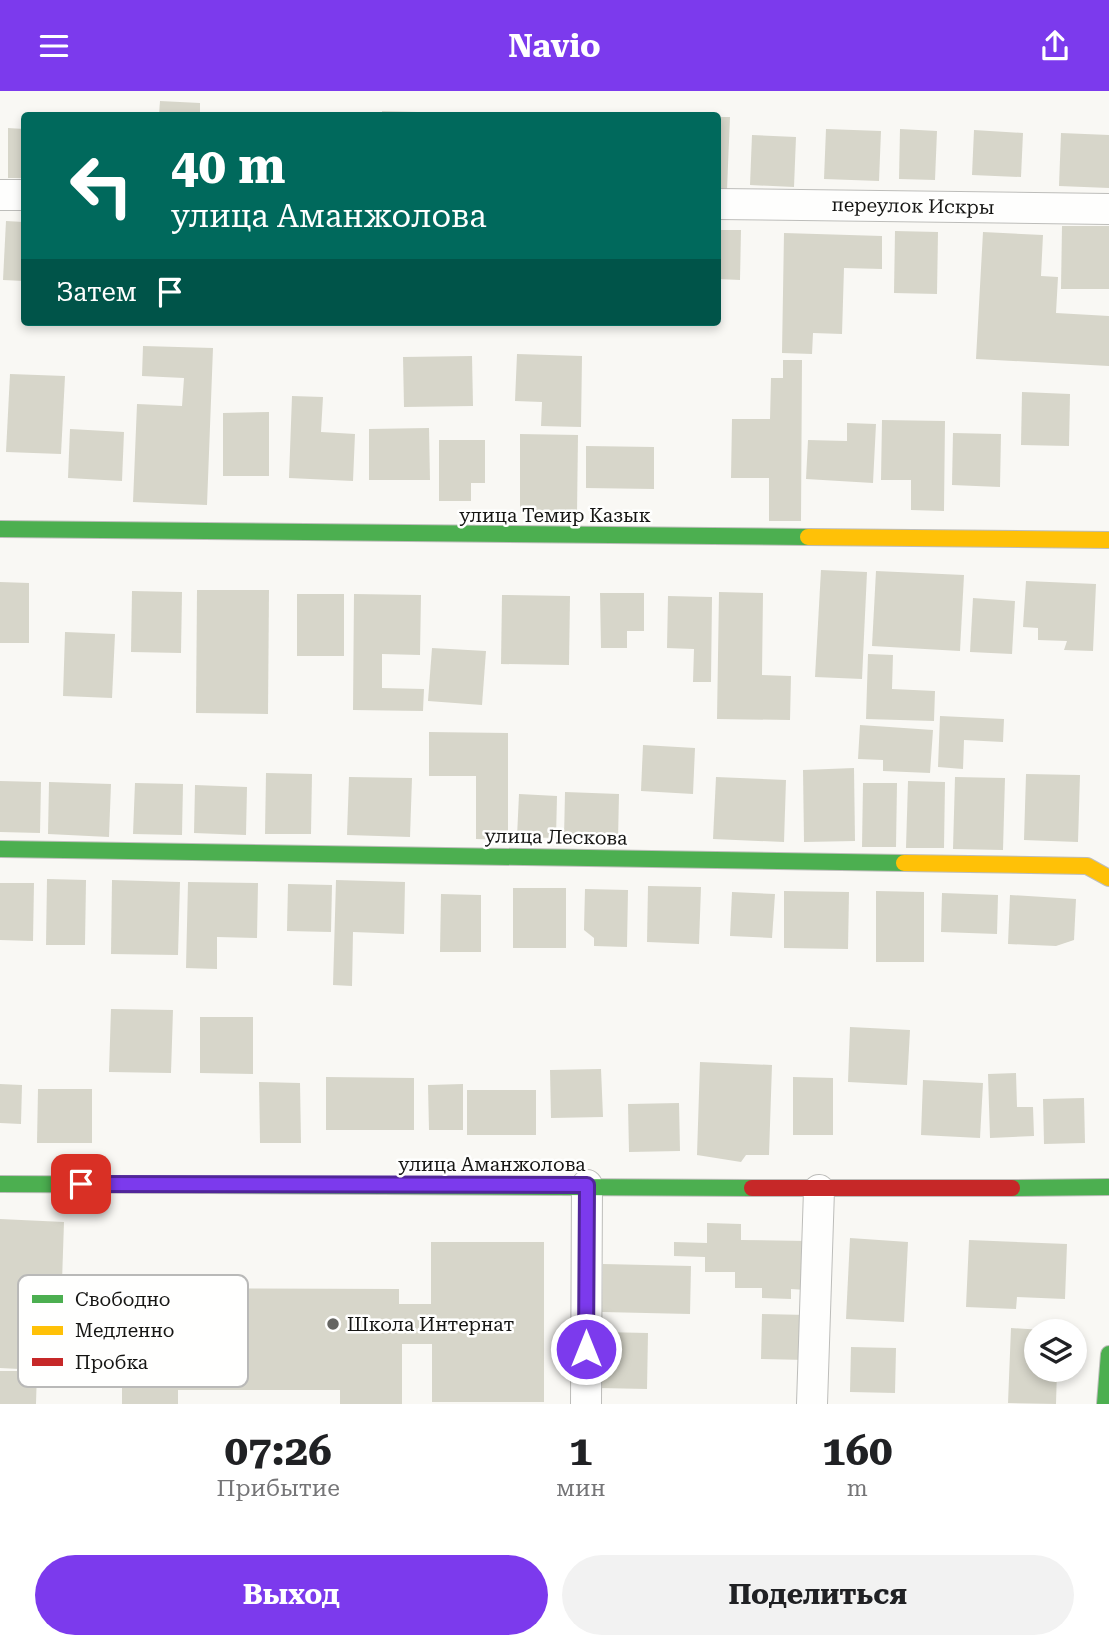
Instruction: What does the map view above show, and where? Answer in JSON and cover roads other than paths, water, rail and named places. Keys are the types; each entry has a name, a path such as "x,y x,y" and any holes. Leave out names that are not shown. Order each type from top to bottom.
{"street":[{"path":"0,195 21,195"},
{"name":"переулок Искры","path":"721,204 1109,209"},
{"name":"улица Темир Казык","path":"0,529 1109,540"},
{"name":"улица Лескова","path":"0,849 1087,866 1109,878"},
{"name":"улица Аманжолова","path":"0,1184 587,1185 818,1190 1109,1187"},
{"path":"586,1404 587,1185"},
{"path":"813,1404 818,1190"},
{"path":"1105,1404 1109,1355"}],"place":[{"name":"Школа Интернат","path":"333,1324"}]}
